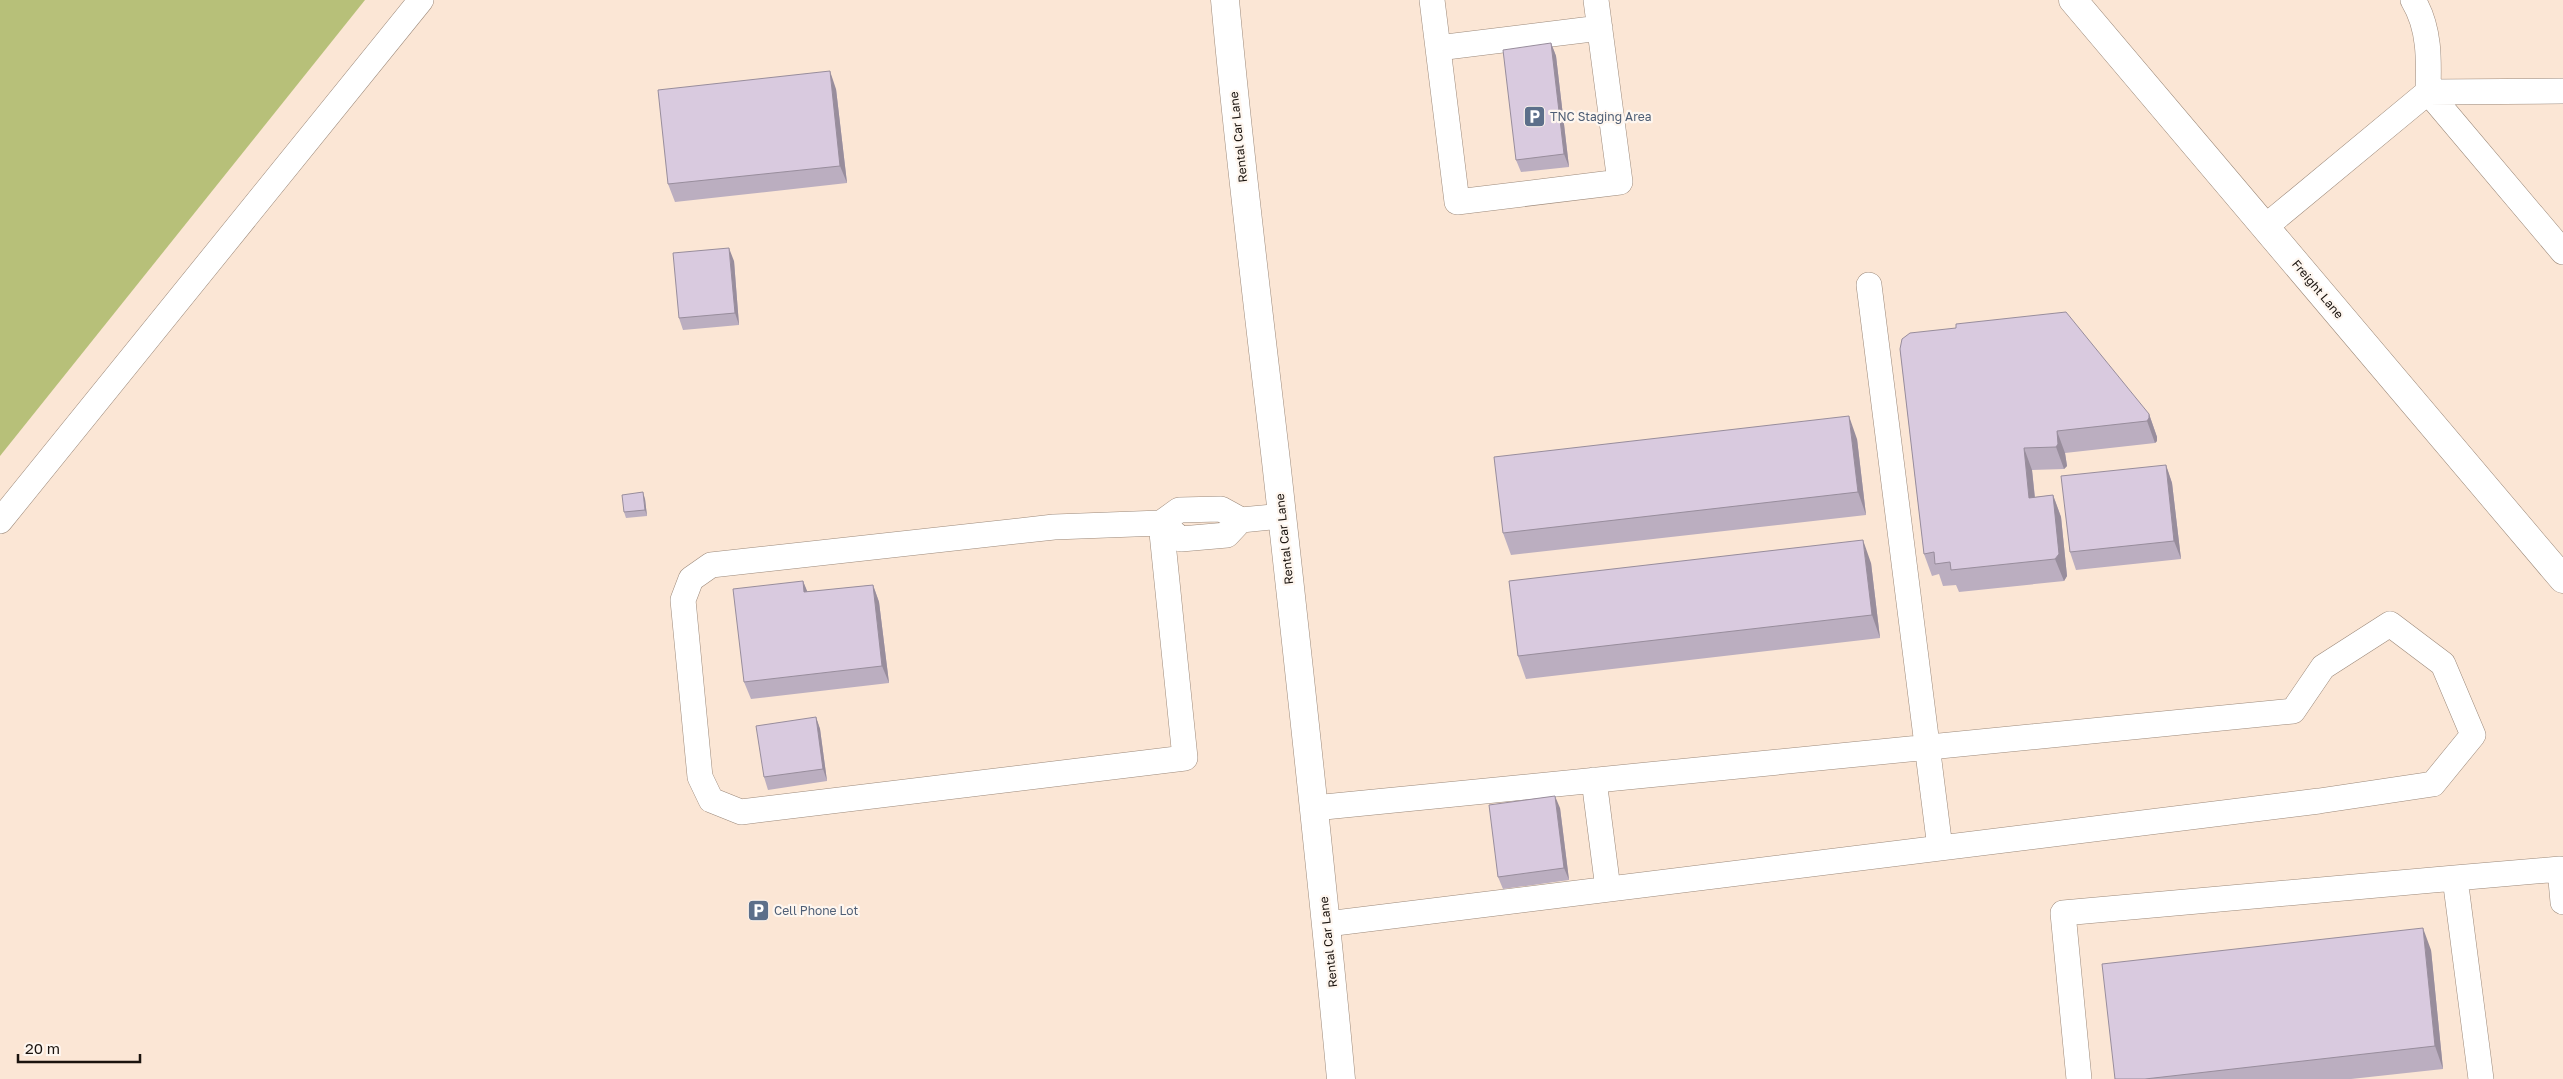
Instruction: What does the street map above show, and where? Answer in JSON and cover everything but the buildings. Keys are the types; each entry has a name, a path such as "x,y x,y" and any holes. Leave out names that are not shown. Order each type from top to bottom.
{"street":[{"name":"Rental Car Lane","path":"1226,0 1240,158 1327,924 1341,1079"},
{"name":"Freight Lane","path":"2073,0 2563,579"}],"lane":[{"path":"0,522 421,0"},
{"path":"1432,0 1457,202 1620,182 1596,0"},
{"path":"2413,0 2422,15 2429,56 2428,92 2563,252"},
{"path":"1438,48 1600,28"},
{"path":"2265,227 2428,92 2563,91"},
{"path":"1868,285 1929,747 1940,848"},
{"path":"1161,523 1185,758 741,812 711,800 700,777 683,600 690,578 711,565 1054,527 1161,523 1181,539 1227,534 1241,520 1282,516"},
{"path":"1314,808 2293,711 2322,667 2390,624 2443,664 2474,735 2433,784 1940,848 1327,924"},
{"path":"1594,780 1608,889"},
{"path":"2079,1079 2063,913 2560,869 2563,902"},
{"path":"2455,878 2480,1079"}],"green space":[{"path":"0,0 365,0 0,456"}],"place":[{"name":"TNC Staging Area","path":"1534,116"},
{"name":"Cell Phone Lot","path":"758,910"}]}
